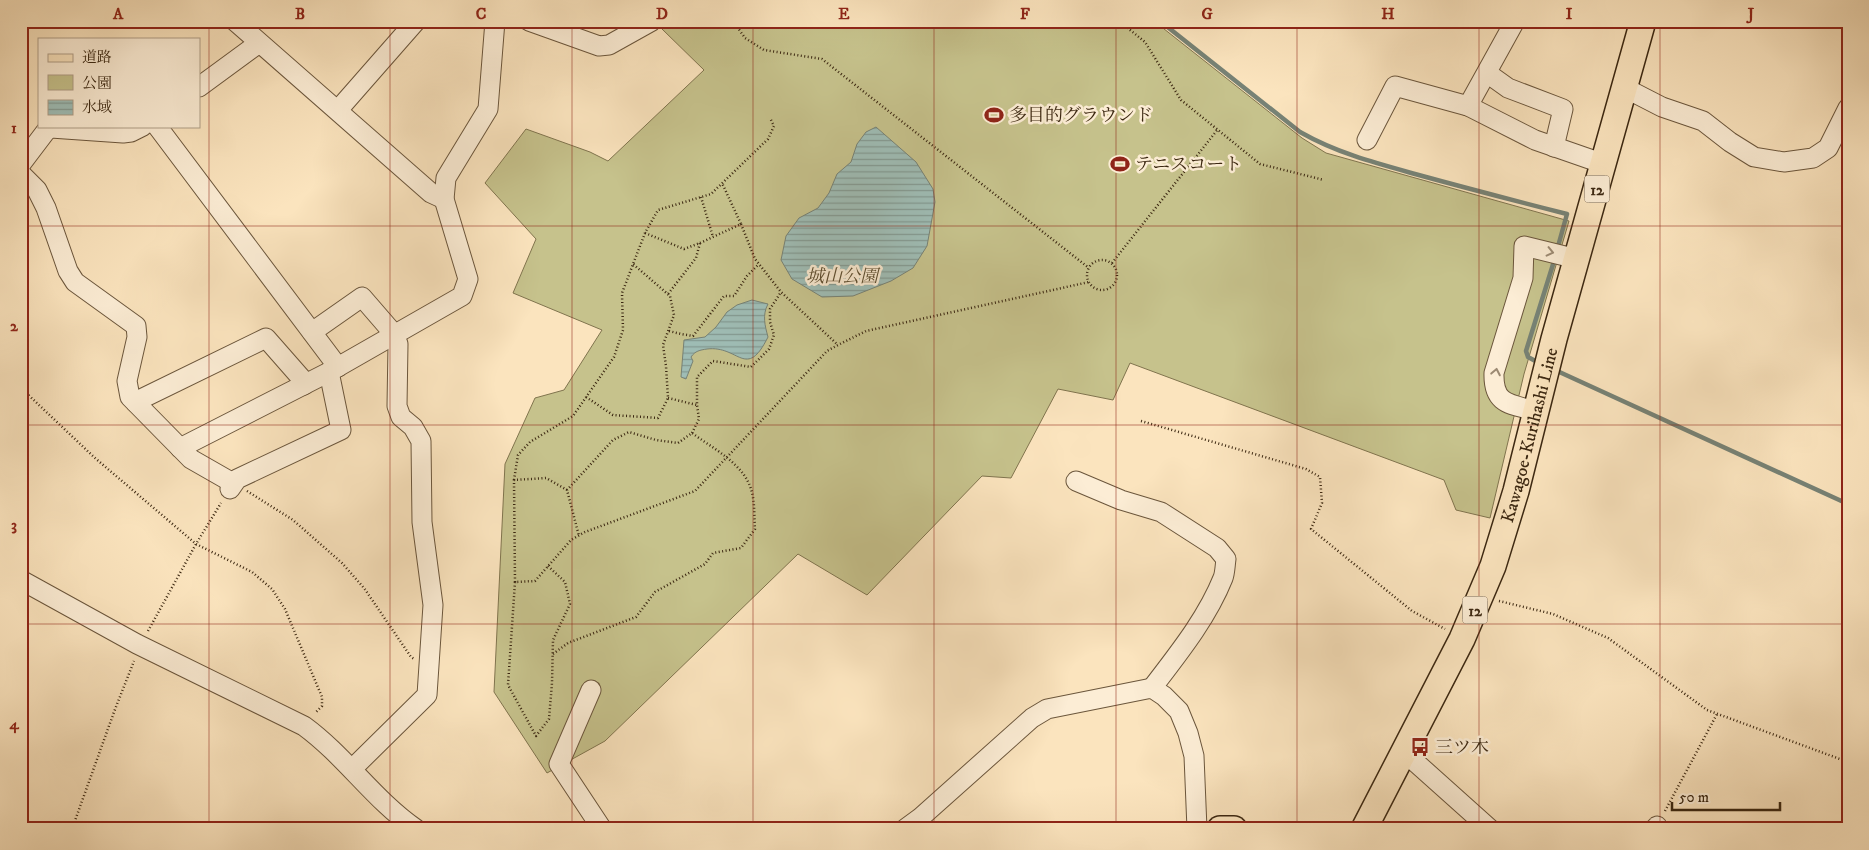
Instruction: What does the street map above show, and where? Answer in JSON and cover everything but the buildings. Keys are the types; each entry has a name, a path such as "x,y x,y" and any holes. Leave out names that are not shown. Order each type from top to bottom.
{"main road":[{"name":"Kawagoe-Kurihashi Line","path":"1364,829 1462,639 1493,566 1643,21"},
{"path":"1220,829 1234,829"}],"street":[{"path":"235,21 431,193 444,200"},
{"path":"338,110 416,21"},
{"path":"180,448 334,369 462,296 468,279 444,200 446,178 488,109 495,21"},
{"path":"529,21 599,46 609,45 652,21"},
{"path":"1468,106 1515,21"},
{"path":"200,85 259,43"},
{"path":"1487,72 1508,88 1563,109 1554,147"},
{"path":"1367,140 1395,86 1468,106 1535,140 1604,164"},
{"path":"1624,88 1662,107 1703,121 1730,142 1754,157 1784,162 1813,158 1828,148 1848,108"},
{"path":"21,164 46,131 51,128 124,133 139,128"},
{"path":"21,174 37,190 46,208 68,271 76,282 136,326 137,337 127,381 130,397 190,459 232,486 237,479 341,430 334,369 312,332 159,128"},
{"path":"1536,411 1507,402 1499,397 1494,388 1494,373 1523,278 1524,246 1577,259"},
{"path":"312,332 362,297 394,334 398,344 397,406 401,417 413,427 421,441 422,522 433,605 427,695 352,769"},
{"path":"136,403 266,338 302,379 304,385"},
{"path":"905,829 920,818 1032,718 1048,709 1152,688 1207,610 1224,576 1226,559 1217,548 1161,512 1121,500 1076,481"},
{"path":"21,580 137,644 304,726 322,739 352,769 402,826"},
{"path":"1152,688 1180,711 1188,733 1194,756 1196,829"},
{"path":"592,690 559,764 602,829"},
{"path":"1404,752 1490,829"}],"path":[{"path":"733,21 745,38 764,50 822,59 1089,268"},
{"path":"1119,21 1145,42 1181,100 1260,164 1324,180"},
{"path":"548,566 565,582 570,604 553,640 550,719 536,736 508,685 514,582 514,480 518,455 530,442 574,416 614,357 623,330 622,293 645,232 658,210 711,194 768,139 774,126 770,118"},
{"path":"1112,263 1218,129"},
{"path":"722,183 755,259 781,292 838,345"},
{"path":"701,197 713,237"},
{"path":"645,232 684,249 700,244 741,224"},
{"path":"668,294 696,258 700,244"},
{"path":"1101,260 1112,263 1117,273 1114,284 1104,290 1098,289 1089,282 1087,276 1089,268 1095,261 1101,260"},
{"path":"586,397 613,415 658,418 668,398 663,345 674,316 670,296 633,264"},
{"path":"668,330 693,336 724,296 734,296 746,276 759,264"},
{"path":"514,582 535,581 571,540 695,491 826,350 866,331 1089,282"},
{"path":"567,490 613,440 629,432 656,440 678,443 692,433 699,419 697,377 713,361 751,367 769,349 774,335 770,322 770,310 781,292"},
{"path":"21,388 95,458 196,544 252,572 272,589 285,609 322,697 322,706 304,726"},
{"path":"668,398 697,405"},
{"path":"1141,421 1306,469 1320,477 1322,503 1311,529 1412,611 1462,639"},
{"path":"553,654 568,643 636,617 655,592 705,564 713,553 741,548 755,529 752,490 745,474 726,457 692,433"},
{"path":"514,480 546,478 567,490 579,536"},
{"path":"232,486 293,520 342,563 364,588 411,657 428,665"},
{"path":"1481,596 1553,614 1608,638 1707,710 1848,762"},
{"path":"1656,827 1717,714"}],"green space":[{"name":"城山公園","path":"677,21 1154,21 1302,138 1326,153 1569,221 1524,374 1490,518 1456,510 1444,480 1130,363 1113,400 1058,389 1011,478 982,476 867,595 798,554 605,741 547,773 494,692 505,464 535,398 564,390 602,330 513,293 536,239 485,183 526,129 590,152 608,161 704,70 662,29"}],"water":[{"path":"876,127 916,162 933,189 935,202 927,246 913,268 891,281 853,296 822,297 792,279 781,260 786,236 799,218 818,208 829,193 837,174 851,162 857,144 866,132"},
{"path":"752,300 768,304 765,325 768,337 754,357 741,358 718,349 700,350 691,357 693,361 686,379 681,377 684,340 705,337 716,327 727,312 737,305"}],"waterway":[{"path":"1160,21 1300,132 1314,139 1342,152 1385,166 1567,214 1557,250"},
{"path":"1539,363 1528,357 1526,351 1555,258"},
{"path":"1555,370 1848,504"}],"place":[{"name":"多目的グラウンド","path":"994,115"},
{"name":"テニスコート","path":"1120,164"},
{"name":"三ツ木","path":"1420,747"}]}
